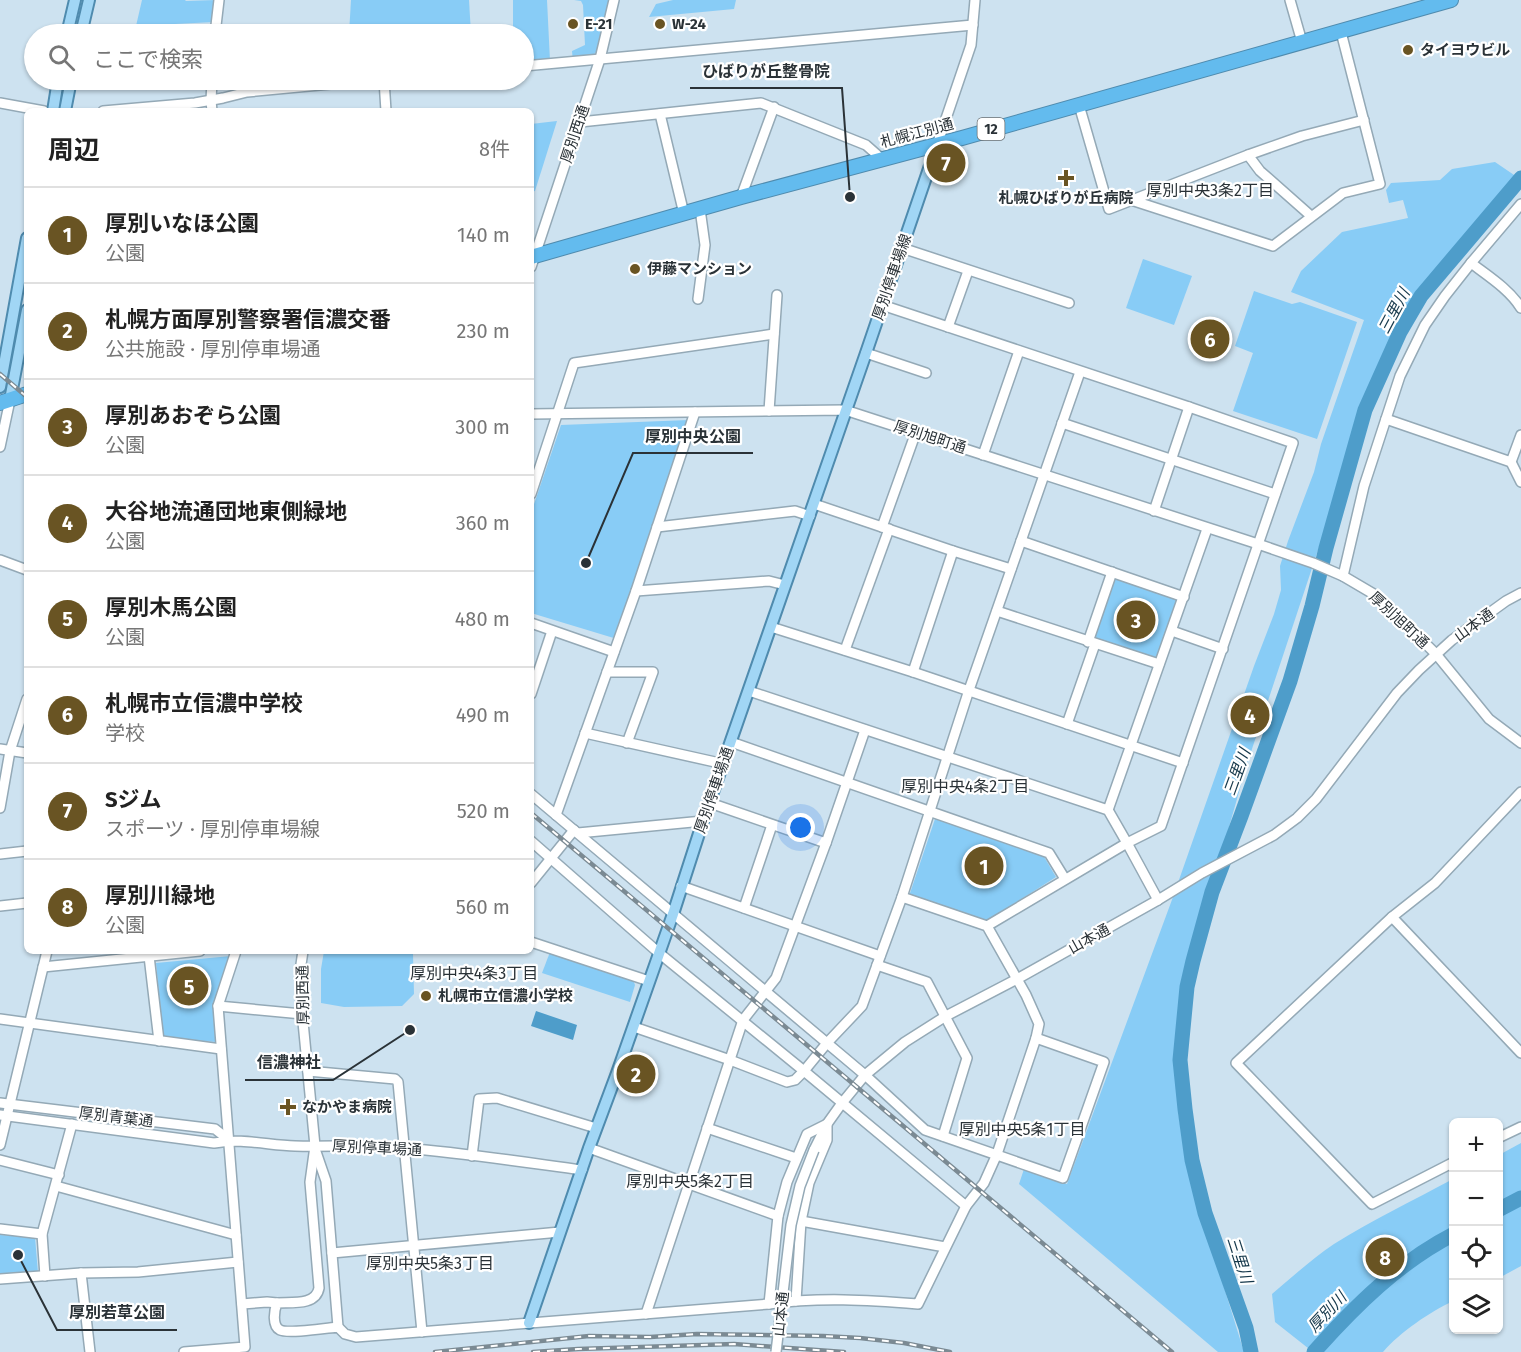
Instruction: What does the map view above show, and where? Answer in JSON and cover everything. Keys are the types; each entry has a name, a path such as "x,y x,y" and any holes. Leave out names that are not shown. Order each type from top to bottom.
{"highway":[{"name":"札幌江別通","path":"534,259 564,247 1451,0"},
{"path":"5,402 24,395"}],"main road":[{"path":"69,24 75,0"},
{"path":"83,24 89,0"},
{"path":"53,108 56,90"},
{"path":"66,108 69,90"},
{"name":"厚別停車場線","path":"845,410 937,145"},
{"path":"0,387 23,281"},
{"path":"5,402 24,323"},
{"name":"厚別停車場通","path":"529,1323 596,1128 650,981 845,410"}],"street":[{"path":"216,24 219,0"},
{"name":"厚別西通","path":"534,254 600,59 614,0"},
{"path":"937,145 971,45 975,0"},
{"path":"1290,0 1302,42"},
{"path":"534,65 974,25"},
{"path":"1131,200 1273,246 1343,193 1380,184 1341,32"},
{"path":"212,90 212,106"},
{"path":"168,108 212,106 247,92 268,90"},
{"path":"385,90 386,108"},
{"path":"0,103 28,108"},
{"path":"580,122 761,103 866,145 883,160"},
{"path":"1079,105 1108,209 1302,136 1364,120"},
{"path":"741,197 774,107"},
{"path":"660,114 684,214"},
{"path":"1248,155 1260,171 1311,216"},
{"path":"1343,576 1364,486 1400,376 1425,326 1445,296 1521,204"},
{"path":"698,299 705,245 700,209"},
{"path":"902,248 1069,303"},
{"path":"1470,263 1500,285 1521,308"},
{"path":"948,327 968,270"},
{"path":"769,411 777,295"},
{"path":"882,305 1189,406 1293,443 1161,826 1127,843 987,926"},
{"path":"534,485 574,363 774,334"},
{"path":"983,455 1019,351"},
{"path":"866,353 926,373"},
{"path":"634,1027 787,1082 795,1080 804,1071 862,1006 902,897 969,690 1080,372"},
{"path":"0,447 5,402"},
{"path":"1154,511 1189,406"},
{"name":"厚別旭町通","path":"534,414 845,410 1258,544 1343,576 1377,596 1436,654 1489,719 1521,743"},
{"path":"556,815 636,591 695,412"},
{"path":"1386,419 1511,462 1521,482"},
{"path":"1062,423 1275,494"},
{"path":"845,651 916,432"},
{"path":"1511,462 1521,435"},
{"path":"814,504 1011,569"},
{"path":"657,527 795,511 810,516"},
{"path":"1108,810 1207,529"},
{"path":"1021,541 1184,597"},
{"path":"913,672 953,551"},
{"path":"0,560 24,569"},
{"path":"1067,724 1112,572"},
{"path":"636,591 769,581 785,585"},
{"name":"山本通","path":"776,1352 791,1225 800,1186 827,1124 865,1075 904,1042 946,1016 1017,979 1202,873 1274,835 1289,824 1316,799 1397,693 1436,654 1506,601 1521,593"},
{"path":"997,611 1159,664"},
{"path":"534,624 614,652"},
{"path":"771,627 969,690 1184,763"},
{"path":"534,685 552,631"},
{"path":"1172,631 1223,649"},
{"path":"607,672 653,672 627,743"},
{"path":"749,692 1108,810 1158,900"},
{"path":"0,808 10,751 24,716"},
{"path":"646,1314 743,1020 776,978 865,730"},
{"path":"585,733 723,764"},
{"path":"731,742 1049,853 1065,879"},
{"path":"0,749 24,753"},
{"path":"1449,1165 1372,1204 1236,1063 1392,917 1435,883 1521,792"},
{"path":"534,797 865,1075 926,1130 1063,1178 1104,1062 1036,1038"},
{"path":"710,803 826,843"},
{"path":"534,879 576,832 703,821"},
{"path":"744,908 772,825"},
{"path":"534,844 659,953 966,1206"},
{"path":"0,854 24,851"},
{"path":"681,886 795,926 927,982 967,1058 943,1136"},
{"path":"242,1304 277,1303 274,1310 276,1326 283,1331 338,1327 352,1337 770,1304 796,1300 864,1300 918,1304 966,1206 984,1183 997,1154 1039,1024 1026,995 987,926 902,897"},
{"path":"0,906 24,903"},
{"path":"1392,917 1521,1053"},
{"path":"534,943 650,981"},
{"path":"0,1144 5,1104 46,954"},
{"path":"43,967 169,954"},
{"path":"184,1352 245,1347 218,1006 235,954"},
{"name":"厚別西通","path":"303,954 300,971 302,1014 315,1146 326,1181 338,1327"},
{"path":"149,956 159,1041"},
{"path":"218,1006 302,1014"},
{"path":"0,1019 221,1049"},
{"path":"308,1071 395,1079 398,1082 422,1332"},
{"path":"472,1156 479,1099 497,1098 596,1128"},
{"name":"厚別青葉通","path":"5,1104 216,1129 229,1140"},
{"name":"厚別青葉通","path":"3,1115 214,1143 229,1140 315,1146"},
{"path":"45,1276 42,1234 72,1124"},
{"path":"770,1304 778,1216 787,1182 807,1134 827,1124 827,1140 809,1183 801,1221 796,1300"},
{"path":"1503,1136 1521,1127"},
{"path":"707,1128 796,1158"},
{"name":"厚別西通","path":"277,1303 306,1301 313,1299 318,1292 310,1182 315,1146"},
{"name":"厚別停車場通","path":"315,1146 403,1147 582,1170"},
{"path":"589,1148 778,1216"},
{"path":"0,1160 59,1175"},
{"path":"56,1186 236,1235"},
{"path":"801,1221 945,1247"},
{"path":"0,1229 42,1234"},
{"path":"332,1253 560,1232"},
{"path":"0,1279 138,1272 238,1262"},
{"path":"81,1274 90,1352"}],"shaded area":[{"path":"142,0 216,0 214,22 136,24"},
{"path":"351,0 469,0 470,24 350,24"},
{"path":"513,0 547,0 550,61 534,63 534,24 513,24"},
{"path":"574,0 609,0 597,51 591,58 573,62 572,51 585,45 583,5 581,1"},
{"path":"673,0 736,0 734,9 649,17 656,4"},
{"path":"557,121 534,191 534,124"},
{"path":"1495,162 1517,177 1398,330 1368,388 1323,535 1247,764 1181,995 1174,1058 1179,1118 1190,1177 1244,1352 1218,1352 1019,1184 1024,1169 1067,1184 1274,614 1281,590 1280,566 1314,472 1321,444 1364,320 1291,292 1301,271 1342,232 1408,218 1403,200 1389,203 1386,190 1391,183 1440,180 1452,169"},
{"path":"1143,259 1192,276 1174,325 1126,308"},
{"path":"1254,291 1292,304 1300,302 1357,322 1317,439 1233,411 1253,353 1235,346"},
{"path":"689,420 617,639 534,614 534,504 561,425"},
{"path":"1114,576 1181,598 1158,662 1092,641"},
{"path":"935,819 1043,855 1056,877 987,921 909,896"},
{"path":"550,952 633,980 635,985 630,1002 542,973"},
{"path":"324,954 413,954 414,994 402,1006 344,1007 321,1003"},
{"path":"231,956 213,1009 216,1042 163,1038 156,963"},
{"path":"536,1011 577,1025 573,1040 531,1026"},
{"path":"1521,1143 1521,1266 1503,1276 1503,1172 1503,1153"},
{"path":"1449,1181 1449,1303 1416,1323 1383,1352 1313,1352 1275,1322 1272,1294 1334,1244"},
{"path":"0,1235 35,1237 38,1273 0,1275"}],"waterway":[{"name":"三里川","path":"1251,1352 1246,1328 1205,1213 1192,1160 1180,1060 1187,987 1212,892 1290,681 1365,410 1400,332 1421,296 1521,178"},
{"name":"厚別川","path":"1503,1207 1521,1198"},
{"name":"厚別川","path":"1314,1352 1378,1287 1415,1258 1449,1237"}],"railway":[{"path":"0,374 24,394"},
{"path":"534,816 1172,1352"},
{"path":"435,1352 589,1336 650,1337 697,1334 860,1338 904,1343 950,1352"},
{"path":"533,1352 734,1344 844,1352"}],"place":[{"name":"E-21","path":"573,24"},
{"name":"W-24","path":"660,24"},
{"name":"タイヨウビル","path":"1408,50"},
{"name":"Sジム","path":"946,163"},
{"name":"札幌ひばりが丘病院","path":"1066,178"},
{"name":"ひばりが丘整骨院","path":"850,197"},
{"name":"伊藤マンション","path":"635,269"},
{"name":"札幌市立信濃中学校","path":"1210,339"},
{"name":"厚別中央公園","path":"586,563"},
{"name":"厚別あおぞら公園","path":"1136,620"},
{"name":"大谷地流通団地東側緑地","path":"1250,715"},
{"name":"厚別いなほ公園","path":"984,866"},
{"name":"厚別木馬公園","path":"189,986"},
{"name":"札幌市立信濃小学校","path":"426,996"},
{"name":"信濃神社","path":"410,1030"},
{"name":"札幌方面厚別警察署信濃交番","path":"636,1074"},
{"name":"なかやま病院","path":"288,1107"},
{"name":"厚別若草公園","path":"18,1255"},
{"name":"厚別川緑地","path":"1385,1257"}],"district":[{"name":"厚別中央3条2丁目","path":"1210,190"},
{"name":"厚別中央4条2丁目","path":"965,786"},
{"name":"厚別中央4条3丁目","path":"474,973"},
{"name":"厚別中央5条1丁目","path":"1022,1129"},
{"name":"厚別中央5条2丁目","path":"690,1181"},
{"name":"厚別中央5条3丁目","path":"430,1263"}]}
